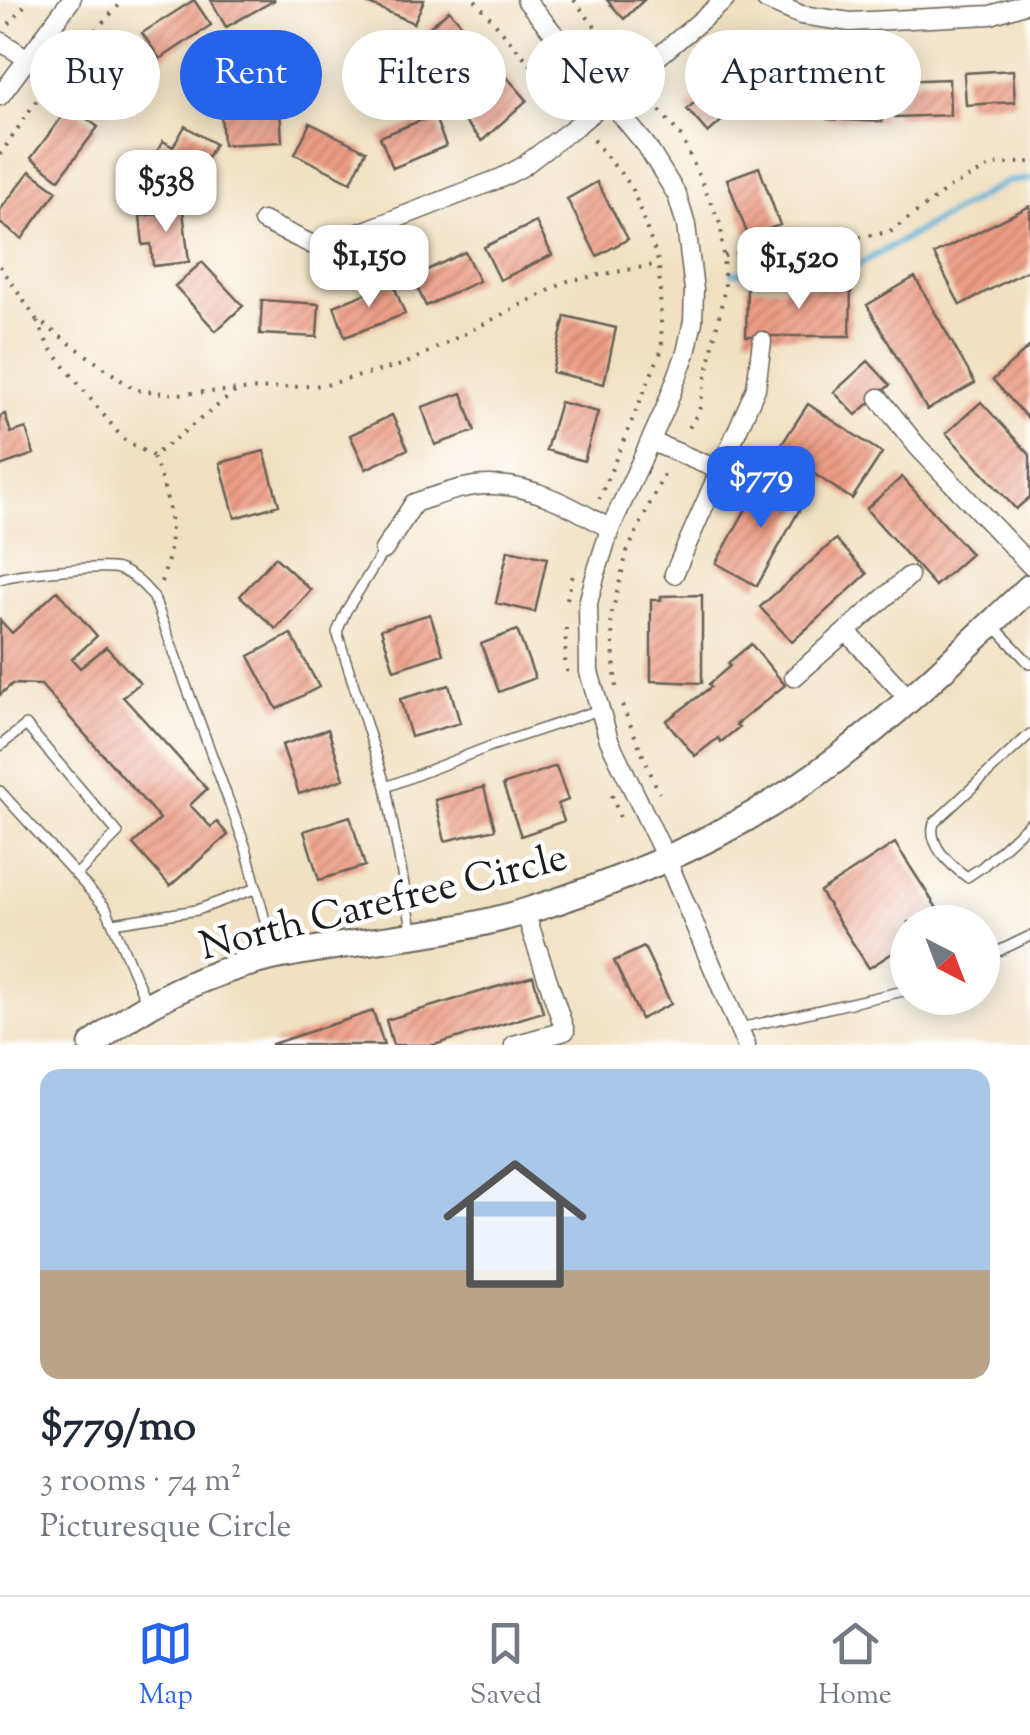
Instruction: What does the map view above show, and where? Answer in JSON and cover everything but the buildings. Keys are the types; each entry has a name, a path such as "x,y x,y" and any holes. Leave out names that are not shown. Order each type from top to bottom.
{"main road":[{"name":"North Carefree Circle","path":"92,1045 148,1006 225,971 274,957 413,937 524,912 666,858 807,780 909,699 1030,587"}],"street":[{"path":"0,96 71,0"},
{"path":"526,0 551,30"},
{"path":"665,50 725,0"},
{"path":"766,0 802,15 850,22 990,15 1030,2"},
{"path":"0,38 26,58"},
{"path":"263,221 313,245 336,242 511,172 584,120"},
{"path":"626,120 677,195 686,224 694,290 693,321 686,354 610,529 588,603 591,713 609,740 666,858 743,1037"},
{"path":"674,574 756,388 762,342"},
{"path":"879,398 917,446 1030,565"},
{"path":"650,441 719,470"},
{"path":"384,550 414,503 464,488 491,485 522,489 610,529"},
{"path":"794,677 909,576"},
{"path":"846,631 909,699"},
{"path":"514,1045 565,1031 524,912"}],"lane":[{"path":"384,550 337,632 386,787 413,937"},
{"path":"0,580 25,574 115,568 144,584 154,598 246,848 274,957"},
{"path":"991,624 1030,664"},
{"path":"386,787 591,713"},
{"path":"0,746 26,725 118,832 76,874"},
{"path":"1030,734 934,823 932,842 966,877 982,868 1030,823"},
{"path":"0,792 106,908 148,1006"},
{"path":"113,923 198,910 256,888"},
{"path":"1000,950 1030,936"},
{"path":"743,1037 890,995"}],"path":[{"path":"0,38 29,0"},
{"path":"0,156 56,70 124,0"},
{"path":"475,0 632,187 659,264 662,350 592,519"},
{"path":"724,256 890,232 949,188 993,166 1030,162"},
{"path":"36,318 136,390 175,394 235,392 326,384 405,364 568,281 659,264"},
{"path":"0,266 36,318 50,347 123,438 152,456 170,499 170,559 154,598"},
{"path":"152,456 235,392"},
{"path":"567,610 567,591 573,573"},
{"path":"566,628 565,665 591,713"},
{"path":"609,788 622,824"}],"waterway":[{"path":"733,273 856,266 1006,182 1030,179"}]}
